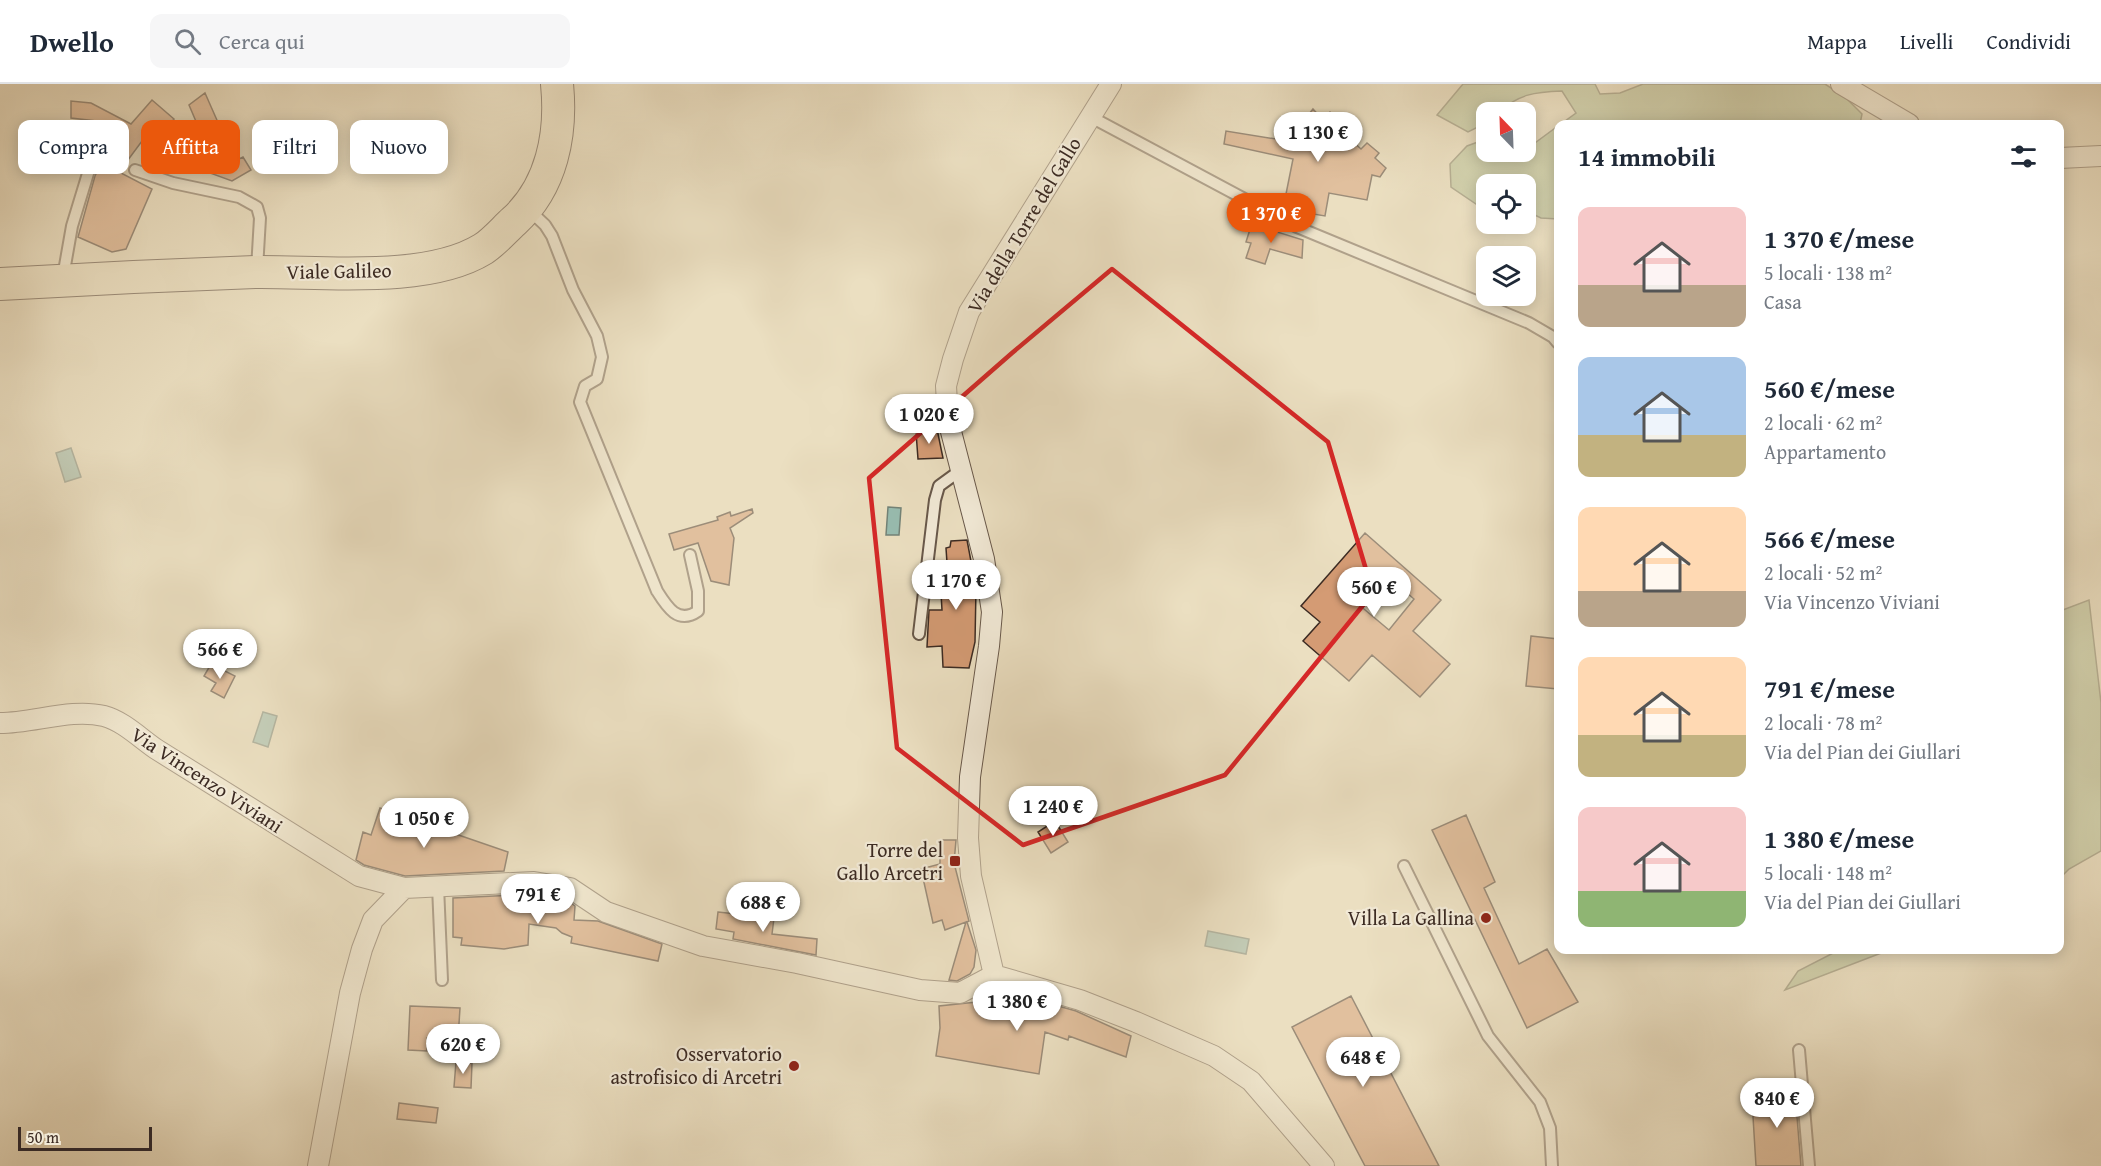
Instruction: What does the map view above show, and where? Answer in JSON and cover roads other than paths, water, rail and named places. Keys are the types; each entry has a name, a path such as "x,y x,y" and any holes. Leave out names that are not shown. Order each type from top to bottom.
{"main road":[{"name":"Viale Galileo","path":"0,284 257,272 363,273 404,270 451,262 484,249 528,208 544,181 555,149 560,108 557,84"}],"street":[{"name":"Via della Torre del Gallo","path":"994,975 971,876 968,820 970,777 992,612 984,559 948,420 946,386 969,312 1111,84"},
{"path":"1842,84 1903,120"},
{"path":"2064,158 2101,156"},
{"name":"Via Vincenzo Viviani","path":"0,723 87,714 105,716 359,876 405,888 534,882 570,888 606,912 703,946 808,965 920,990 960,993 994,975"},
{"path":"318,1166 350,993 362,949 373,920 405,888"},
{"path":"994,975 1080,1000 1214,1056 1251,1081 1324,1166"}],"lane":[{"path":"1090,117 1297,227 1529,323 1554,337"},
{"path":"135,170 173,183 239,197 256,207 260,218 257,272"},
{"path":"62,281 72,226 88,174"},
{"path":"528,208 545,225 552,236 573,290 597,336 602,357 597,379 585,386 580,402 657,591 669,609 684,616 698,611 699,603 690,555"},
{"path":"919,634 935,500 939,486 961,470"},
{"path":"1404,866 1488,1036 1540,1102 1550,1128 1551,1166"},
{"path":"438,886 442,980"},
{"path":"1799,1050 1809,1166"}],"water":[{"path":"71,448 81,477 65,482 56,453"},
{"path":"888,507 901,508 899,535 886,535"},
{"path":"263,712 277,716 268,747 253,742"},
{"path":"1208,931 1249,939 1246,954 1205,946"}],"place":[{"name":"Torre del Gallo Arcetri","path":"955,861"},
{"name":"Villa La Gallina","path":"1486,918"},
{"name":"Osservatorio astrofisico di Arcetri","path":"794,1066"}]}
